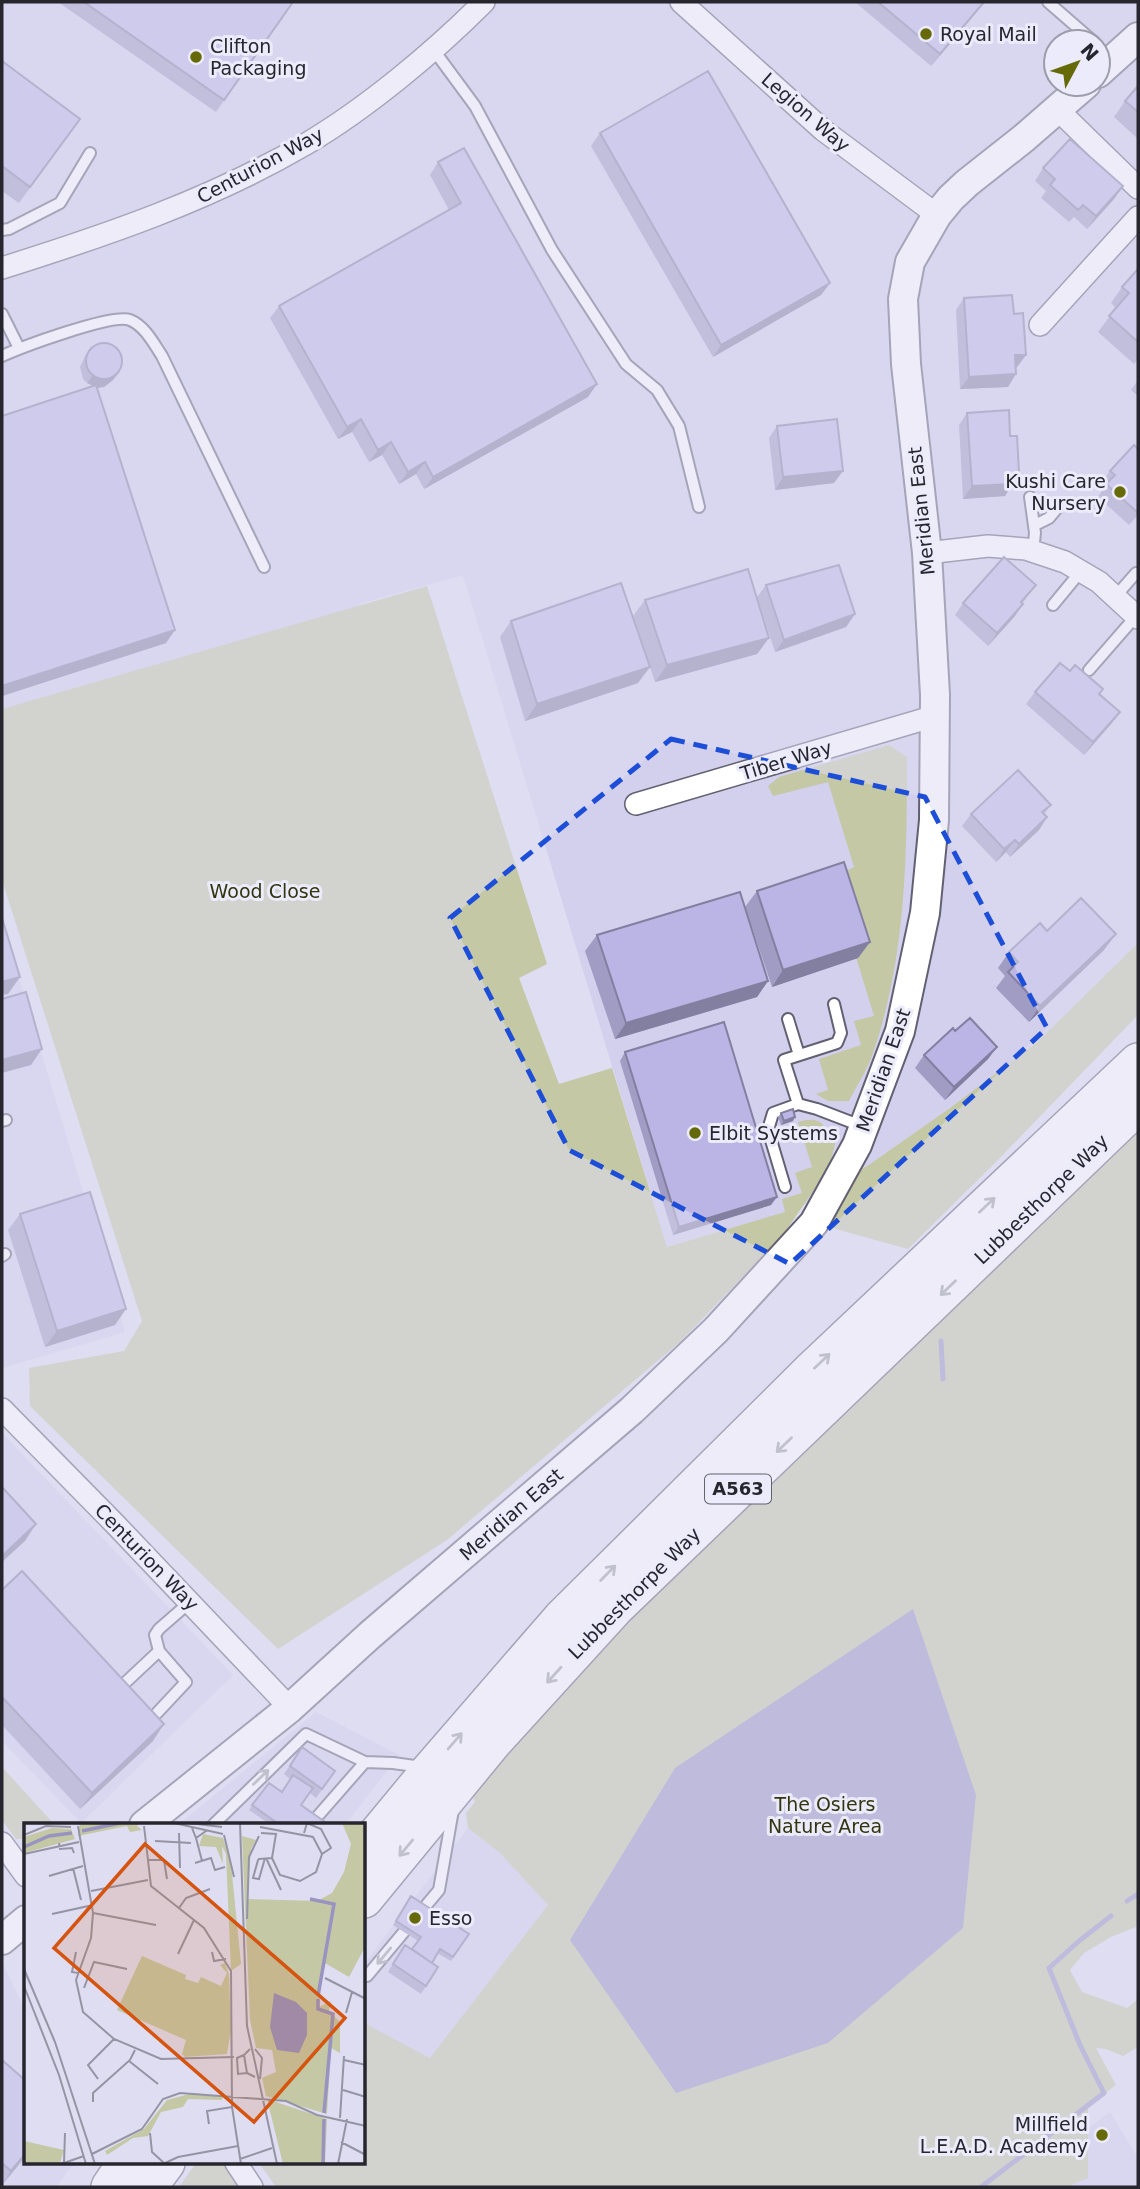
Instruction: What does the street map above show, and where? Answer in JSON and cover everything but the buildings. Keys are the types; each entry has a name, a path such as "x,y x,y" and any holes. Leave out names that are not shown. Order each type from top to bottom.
{"highway":[{"path":"1059,1160 1138,1048"},
{"name":"Lubbesthorpe Way","path":"1059,1160 1138,1062"},
{"name":"Lubbesthorpe Way","path":"366,1896 444,1778 561,1619 813,1369 1059,1160 1138,1105"},
{"path":"1059,1160 1138,1114"},
{"name":"Lubbesthorpe Way","path":"366,1848 444,1778"},
{"path":"110,2187 125,2164"},
{"path":"148,2187 165,2164"}],"street":[{"name":"Centurion Way","path":"2,268 144,221 261,169 307,143 353,112 433,49 482,2"},
{"name":"Legion Way","path":"681,2 823,130 937,215"},
{"path":"1112,50 1138,37"},
{"name":"Meridian East","path":"146,1823 290,1708 370,1635 632,1410 716,1330 814,1223 857,1145 900,1031 925,913 934,820 935,716 927,553 906,364 903,299 910,262 937,215 967,183 1070,98"},
{"path":"1057,109 1138,188"},
{"path":"1040,326 1138,217"},
{"path":"927,553 988,546 1033,551 1065,562 1099,582 1137,617"},
{"name":"Tiber Way","path":"636,804 935,716"},
{"name":"Centurion Way","path":"2,1409 290,1708"},
{"path":"5,1848 24,1873"},
{"path":"2,1940 24,1922"},
{"path":"238,2164 252,2187"}],"lane":[{"path":"1048,2 1076,28"},
{"path":"433,49 475,106 566,273 626,364 657,390 679,426 699,507"},
{"path":"2,230 60,203 90,153"},
{"path":"2,314 19,348"},
{"path":"2,356 19,348 114,318 130,320 147,334 162,356 264,567"},
{"path":"1030,497 1035,525 1033,551"},
{"path":"1035,525 1049,518 1058,507"},
{"path":"1053,605 1081,571"},
{"path":"1115,597 1136,573"},
{"path":"1089,670 1137,617"},
{"path":"798,1104 784,1060 837,1043 841,1033 834,1004"},
{"path":"788,1019 799,1055"},
{"path":"785,1187 768,1130 773,1114 798,1104 864,1127"},
{"path":"156,1713 186,1682 159,1651 155,1635 190,1602"},
{"path":"126,1682 159,1651"},
{"path":"214,1823 306,1734 365,1762 393,1763 444,1778 439,1890 366,1976"},
{"path":"312,1823 365,1762"}],"highlighted area":[{"path":"671,739 925,797 1047,1028 790,1264 569,1150 450,918"}],"shaded area":[{"path":"2,2 1138,2 1138,943 1036,1043 870,1164 796,1209 667,1247 463,575 359,604 365,617 2,715"},
{"path":"2,921 125,1332 2,1368"},
{"path":"2,1433 233,1675 81,1823 2,1741"},
{"path":"913,1609 976,1795 963,1928 828,2043 676,2093 570,1940 675,1768"},
{"path":"316,1712 399,1755 347,1823 180,1823"},
{"path":"468,1828 561,1900 429,2073 366,2025 366,1961"},
{"path":"2,1962 24,2008 24,2164 73,2164 56,2187 2,2187"},
{"name":"Millfield L.E.A.D. Academy","path":"1110,2112 1138,2158 1138,2187 1010,2187"}],"green space":[{"name":"Wood Close","path":"427,586 547,964 519,978 559,1084 612,1068 667,1247 785,1212 782,1199 802,1193 795,1173 812,1167 798,1122 812,1120 821,1123 835,1144 829,1168 783,1235 681,1341 447,1540 278,1649 30,1406 29,1368 124,1351 142,1321 2,880 2,709"},
{"path":"889,745 907,757 905,869 892,981 873,1053 862,1077 849,1101 828,1101 816,1094 828,1090 819,1059 861,1045 854,1021 874,1016 832,878 854,867 828,782 773,796 768,786 779,777"},
{"path":"1138,943 1138,1015 908,1249 814,1223 835,1185 950,1108 1036,1043"},
{"name":"The Osiers Nature Area","path":"1138,1114 1138,1926 1111,1937 1084,1953 1070,1970 1082,1992 1127,2008 1138,1999 1138,2047 1123,2056 1096,2048 1116,2085 1088,2106 1088,2178 1067,2187 276,2187 260,2164 366,2164 366,2024 430,2058 548,1905 500,1853 468,1828 466,1813 475,1802 472,1794 493,1742"},
{"path":"2,1767 53,1823 24,1823 24,1839 16,1839 2,1820"},
{"path":"195,2164 229,2164 246,2187 179,2187"}],"waterway":[{"path":"941,1341 943,1379"},
{"path":"1127,1901 1138,1894"},
{"path":"981,2187 1104,2093 1080,2045 1049,1968 1111,1916"}],"place":[{"name":"Royal Mail","path":"926,34"},
{"name":"Clifton Packaging","path":"196,57"},
{"name":"Kushi Care Nursery","path":"1120,492"},
{"name":"Elbit Systems","path":"695,1133"},
{"name":"Esso","path":"415,1918"},
{"name":"Millfield L.E.A.D. Academy","path":"1102,2135"}]}
